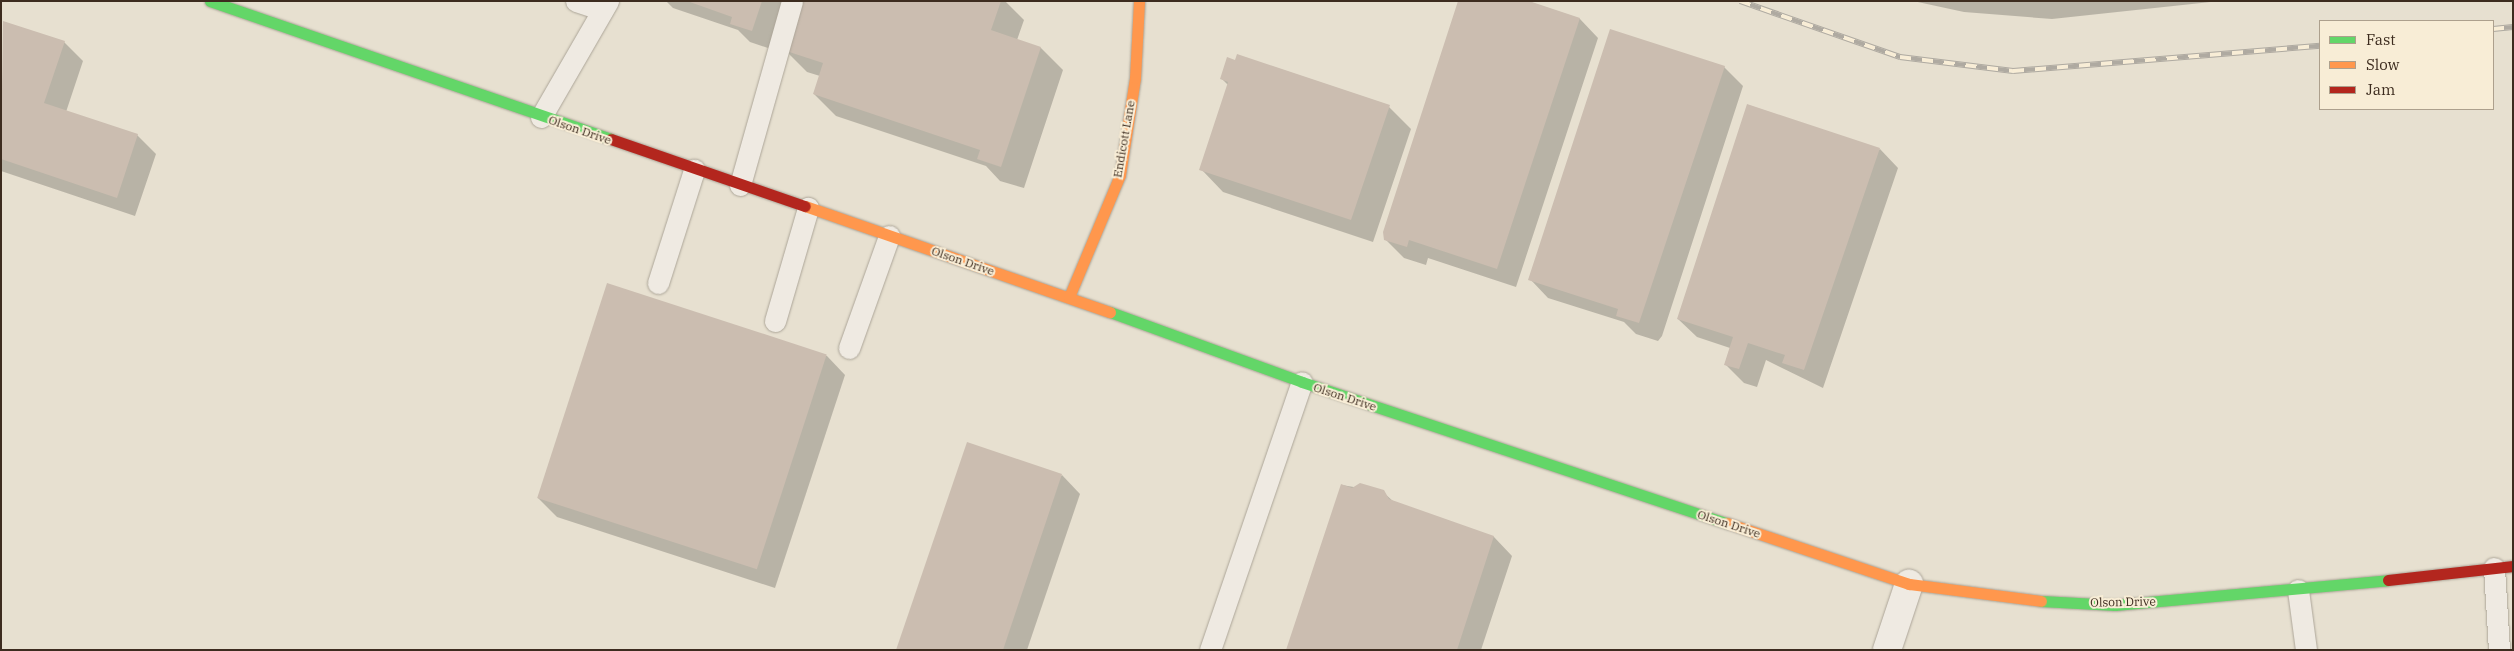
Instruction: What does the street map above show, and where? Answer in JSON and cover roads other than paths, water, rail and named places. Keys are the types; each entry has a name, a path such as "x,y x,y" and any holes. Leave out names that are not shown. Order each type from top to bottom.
{"street":[{"name":"Olson Drive","path":"210,1 694,170 1069,297 1302,382 1909,584 1993,598 2115,605 2298,590 2503,567"},
{"name":"Endicott Lane","path":"1069,297 1120,175 1134,78 1139,1"},
{"path":"1887,650 1909,584"}],"lane":[{"path":"541,117 606,6 576,1"},
{"path":"740,185 792,1"},
{"path":"658,283 694,170"},
{"path":"775,321 808,208"},
{"path":"848,348 889,236"},
{"path":"1210,650 1302,382"},
{"path":"2499,650 2503,567"},
{"path":"2298,590 2306,650"}],"railway":[{"path":"1740,1 1900,57 2013,71 2319,46"},
{"path":"2494,29 2513,27"}]}
